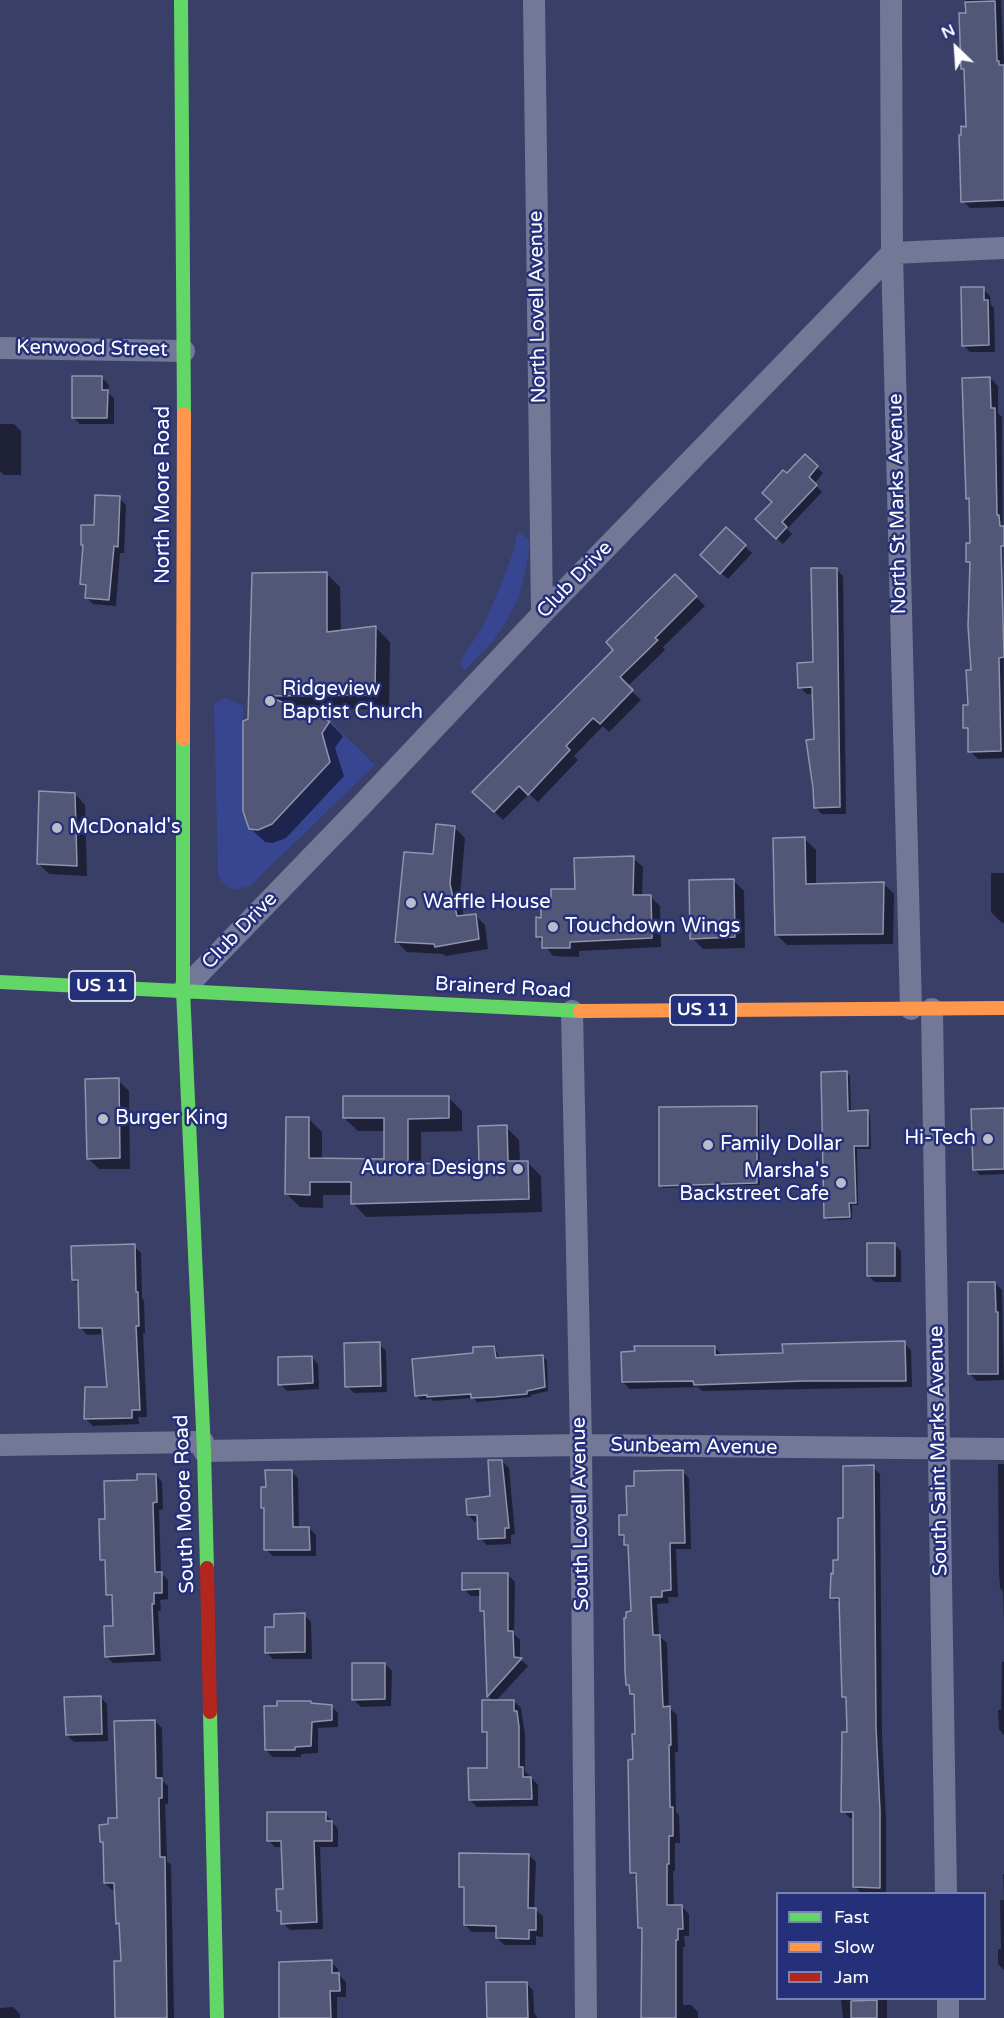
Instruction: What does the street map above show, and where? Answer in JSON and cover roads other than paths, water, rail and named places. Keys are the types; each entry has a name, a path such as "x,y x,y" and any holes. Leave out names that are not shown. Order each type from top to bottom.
{"main road":[{"name":"North Moore Road","path":"181,0 184,351 183,990"},
{"name":"Brainerd Road","path":"0,982 572,1011 1004,1008"},
{"name":"South Moore Road","path":"183,990 204,1447 218,2018"}],"street":[{"name":"North Lovell Avenue","path":"534,0 542,614"},
{"name":"North St Marks Avenue","path":"891,0 892,253 922,1009"},
{"path":"892,253 1004,248"},
{"name":"Club Drive","path":"183,990 542,614 892,253"},
{"name":"Kenwood Street","path":"0,348 184,351"},
{"name":"South Saint Marks Avenue","path":"922,1009 939,1450 946,1892"},
{"name":"South Lovell Avenue","path":"572,1011 581,1445 586,2018"},
{"name":"Sunbeam Avenue","path":"0,1445 204,1447 581,1445 1004,1449"},
{"path":"948,2000 948,2018"}],"place":[{"name":"Ridgeview Baptist Church","path":"270,701"},
{"name":"McDonald's","path":"57,828"},
{"name":"Waffle House","path":"411,903"},
{"name":"Touchdown Wings","path":"553,927"},
{"name":"Burger King","path":"103,1119"},
{"name":"Hi-Tech","path":"988,1139"},
{"name":"Family Dollar","path":"708,1145"},
{"name":"Aurora Designs","path":"518,1169"},
{"name":"Marsha's Backstreet Cafe","path":"841,1183"}]}
